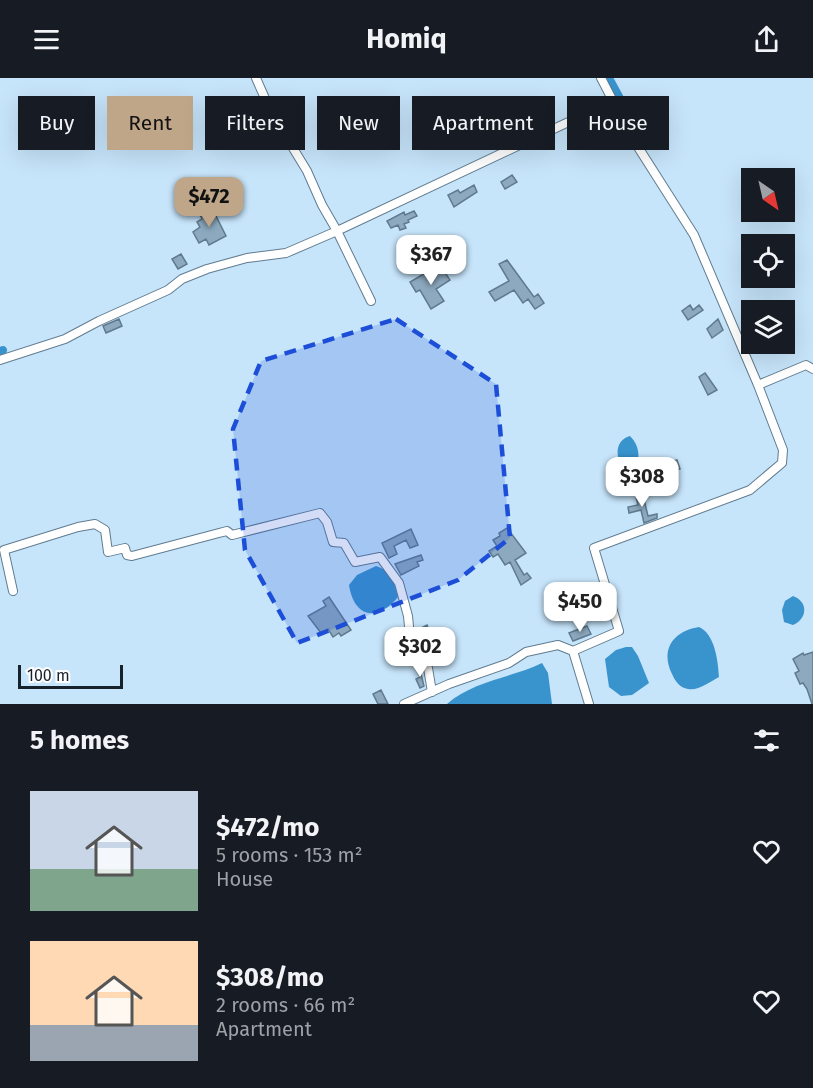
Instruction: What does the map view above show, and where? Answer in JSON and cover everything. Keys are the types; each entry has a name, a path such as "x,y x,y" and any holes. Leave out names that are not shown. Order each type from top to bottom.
{"street":[{"path":"256,78 271,112 307,171 371,301"},
{"path":"601,78 610,96"},
{"path":"0,360 65,339 168,290 182,279 207,269 247,258 286,253 567,123"},
{"path":"404,704 509,663 526,652 558,645 573,651 619,631 594,548 750,490 782,463 783,450 758,385 694,235 640,150"},
{"path":"758,385 806,365 813,369"},
{"path":"13,591 4,550 78,527 95,524 105,530 108,552 125,548 127,555 132,556 143,551 227,531 232,535 238,534 320,513 327,522 333,542 344,543 356,562 380,557 399,583 408,616 410,637 428,669 432,692"},
{"path":"573,651 589,704"}],"highlighted area":[{"path":"396,319 496,384 510,538 458,580 297,643 245,550 233,429 261,361"}],"water":[{"path":"630,436 635,443 638,455 635,468 630,471 621,464 618,448 624,439"},
{"path":"376,566 389,574 398,597 383,610 368,613 356,604 349,585 357,575"},
{"path":"793,596 802,602 804,610 801,619 793,625 784,622 782,610 785,601"},
{"path":"699,627 712,642 719,677 700,687 688,689 680,686 673,677 668,650 676,637"},
{"path":"632,647 638,656 649,683 632,695 621,696 609,687 605,659 616,650"},
{"path":"542,663 548,673 552,704 447,704 468,690"}],"building":[{"path":"512,175 517,182 505,189 501,182"},
{"path":"474,185 477,192 454,207 448,195 458,190 460,193"},
{"path":"202,206 207,215 214,212 226,236 209,245 206,239 199,243 193,232 200,227 197,222 202,219 197,209"},
{"path":"414,211 417,216 404,224 406,228 400,230 398,225 391,228 387,221 404,212 405,215"},
{"path":"181,254 187,264 178,269 172,259"},
{"path":"507,260 534,297 538,294 544,303 535,309 528,299 523,303 514,290 495,301 489,292 509,281 499,264"},
{"path":"441,267 450,280 436,289 444,301 431,309 420,290 416,292 410,282 427,272 429,275"},
{"path":"690,305 693,310 699,305 703,310 688,320 682,311"},
{"path":"119,319 122,326 106,333 103,326"},
{"path":"718,319 723,330 712,338 707,329"},
{"path":"705,373 717,390 708,395 699,377"},
{"path":"677,460 680,469 663,474 661,464"},
{"path":"642,491 648,516 657,514 657,518 644,523 641,510 629,513 628,507 638,505 635,493"},
{"path":"507,528 526,553 515,560 524,575 527,573 531,578 521,585 510,562 505,565 498,554 493,557 489,551 497,546 493,540"},
{"path":"411,529 418,545 410,548 406,540 394,546 397,554 389,558 382,543"},
{"path":"421,555 423,560 417,562 419,566 401,575 395,564"},
{"path":"329,597 351,630 341,636 339,633 333,637 328,629 321,633 308,616 326,606 323,601"},
{"path":"427,625 433,650 427,653 417,630"},
{"path":"587,626 591,634 573,641 569,633"},
{"path":"399,630 404,642 401,643 404,651 396,654 391,642 395,640 393,633"},
{"path":"813,652 812,704 807,689 803,683 800,684 795,673 799,671 793,659 803,653 804,655"},
{"path":"419,666 424,686 420,688 416,679 420,677 415,668"},
{"path":"381,690 388,704 378,704 373,694"}],"waterway":[{"path":"609,78 619,96"}]}
